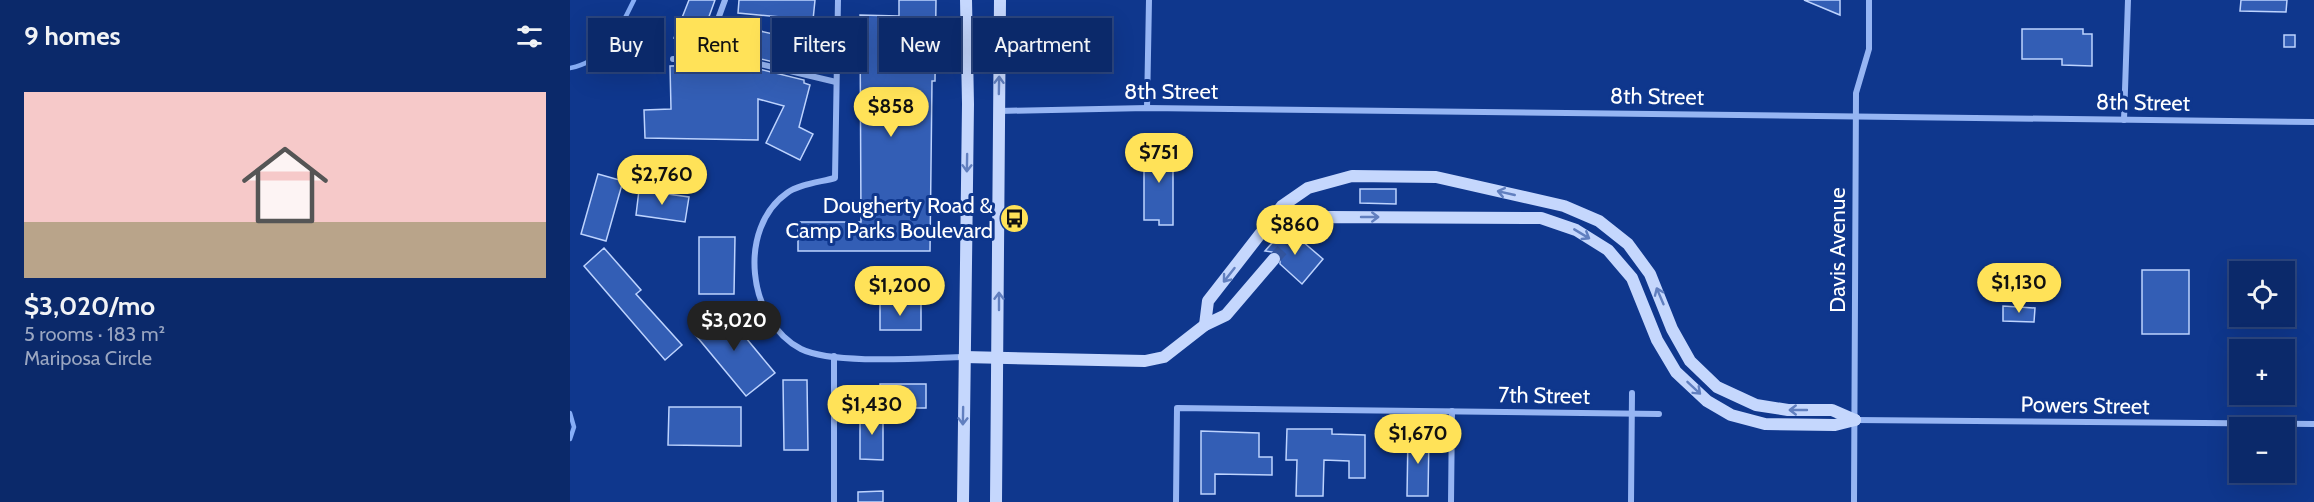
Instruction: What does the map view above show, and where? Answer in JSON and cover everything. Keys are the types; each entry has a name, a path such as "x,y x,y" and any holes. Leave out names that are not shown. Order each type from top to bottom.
{"street":[{"path":"718,18 725,0"},
{"path":"837,0 835,178 788,192 770,212 757,237 754,269 760,299 768,319 801,349 834,356 1145,361 1164,357 1205,326 1226,315 1274,259"},
{"path":"963,502 968,104 966,0"},
{"path":"996,502 1000,0"},
{"path":"1148,108 1149,0"},
{"name":"Davis Avenue","path":"1854,502 1856,116 1858,85 1869,49 1869,0"},
{"path":"2124,120 2128,0"},
{"path":"760,64 836,82"},
{"name":"8th Street","path":"999,111 1148,108 2314,122"},
{"path":"1205,326 1208,301 1282,206 1308,188 1352,176 1436,177 1564,206 1599,221 1628,244 1650,274 1672,329 1690,361 1717,387 1756,405 1788,410 1832,410 1855,420"},
{"path":"1296,235 1301,229 1328,217 1541,218 1576,230 1608,250 1632,278 1657,340 1677,372 1707,401 1731,415 1765,424 1835,425 1855,420"},
{"path":"834,356 834,502"},
{"path":"1631,502 1632,393"},
{"name":"7th Street","path":"1176,502 1177,408 1659,414"},
{"path":"1451,502 1452,411"},
{"name":"Powers Street","path":"1855,420 2314,424"}],"building":[{"path":"689,0 715,0 708,18 682,18"},
{"path":"739,0 815,0 813,18 738,13"},
{"path":"899,0 936,0 936,18 879,18 879,72 935,72 935,81 932,81 930,251 798,251 798,222 861,222 860,72 867,72 867,18 860,18 860,15 899,16"},
{"path":"1804,0 1840,0 1840,15"},
{"path":"2241,0 2287,0 2286,12 2240,11"},
{"path":"2022,29 2083,29 2083,34 2092,34 2092,66 2062,65 2062,59 2022,59"},
{"path":"760,31 772,34 772,62 760,59"},
{"path":"2284,35 2295,35 2295,47 2284,47"},
{"path":"670,66 676,66 676,72 760,72 760,69 804,80 804,83 810,85 799,127 813,134 800,160 766,143 784,106 758,99 758,140 645,138 644,110 671,109"},
{"path":"1144,148 1173,148 1173,154 1178,154 1178,168 1173,168 1173,225 1159,225 1159,220 1144,220"},
{"path":"598,174 623,181 606,241 581,234"},
{"path":"1360,189 1396,189 1396,204 1360,203"},
{"path":"639,190 689,197 685,222 636,215"},
{"path":"1286,227 1290,230 1290,241 1295,243 1302,241 1323,259 1302,284 1280,264 1280,253 1265,251"},
{"path":"699,237 735,237 734,294 699,294"},
{"path":"604,248 641,290 636,294 682,345 665,360 584,266"},
{"path":"2142,270 2189,270 2189,334 2142,334"},
{"path":"880,304 921,304 921,330 880,330"},
{"path":"2003,306 2035,308 2034,322 2003,321"},
{"path":"722,309 775,373 746,396 693,332"},
{"path":"783,380 807,380 808,450 784,450"},
{"path":"880,384 926,384 926,408 880,408"},
{"path":"669,407 741,407 741,446 668,445"},
{"path":"860,413 883,414 883,460 860,459"},
{"path":"1287,429 1332,429 1332,434 1365,435 1365,478 1349,478 1349,461 1324,460 1323,496 1296,496 1297,460 1286,460"},
{"path":"1201,431 1259,433 1259,457 1272,457 1272,475 1215,474 1215,494 1201,494"},
{"path":"1408,434 1429,434 1428,496 1407,496"},
{"path":"883,491 883,502 858,502 858,492"}],"waterway":[{"path":"570,68 594,59 603,51 617,33 634,0"},
{"path":"570,413 574,427 570,439"}],"tunnel":[{"path":"1274,259 1296,235"}],"place":[{"name":"Dougherty Road & Camp Parks Boulevard","path":"1014,218"}]}
